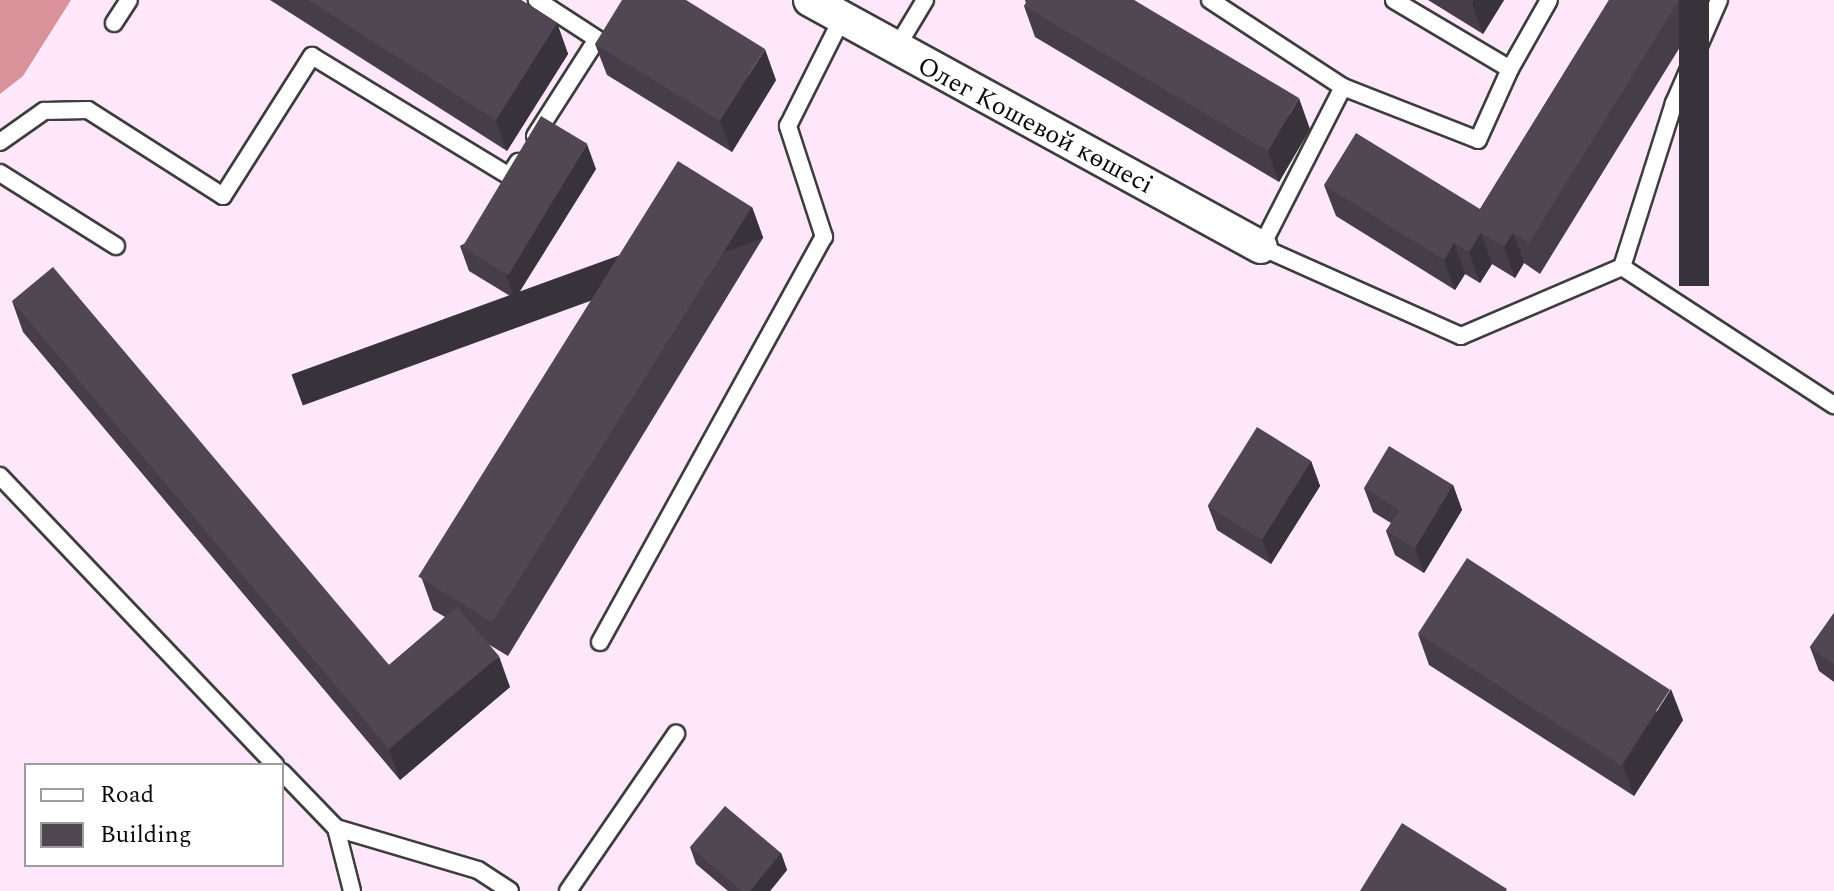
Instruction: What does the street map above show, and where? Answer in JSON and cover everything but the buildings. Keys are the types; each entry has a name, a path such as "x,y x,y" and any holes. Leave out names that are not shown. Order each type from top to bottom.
{"street":[{"name":"Олег Кошевой көшесі","path":"810,0 895,51 1261,247"}],"lane":[{"path":"114,23 129,0"},
{"path":"0,142 44,111 88,110 223,196 312,56 509,176 597,39 537,0"},
{"path":"895,51 925,0"},
{"path":"1210,0 1343,87 1478,140 1510,69 1549,0"},
{"path":"1394,0 1510,69"},
{"path":"1343,87 1261,247 1461,336 1622,267 1674,103 1719,0"},
{"path":"600,642 824,237 788,126 842,18"},
{"path":"0,173 116,246"},
{"path":"1622,267 1834,405"},
{"path":"0,476 273,763"},
{"path":"568,891 676,734"},
{"path":"284,774 336,828 478,870 510,891"},
{"path":"336,828 352,891"}],"shaded area":[{"path":"0,0 71,0 23,76 0,94"}]}
